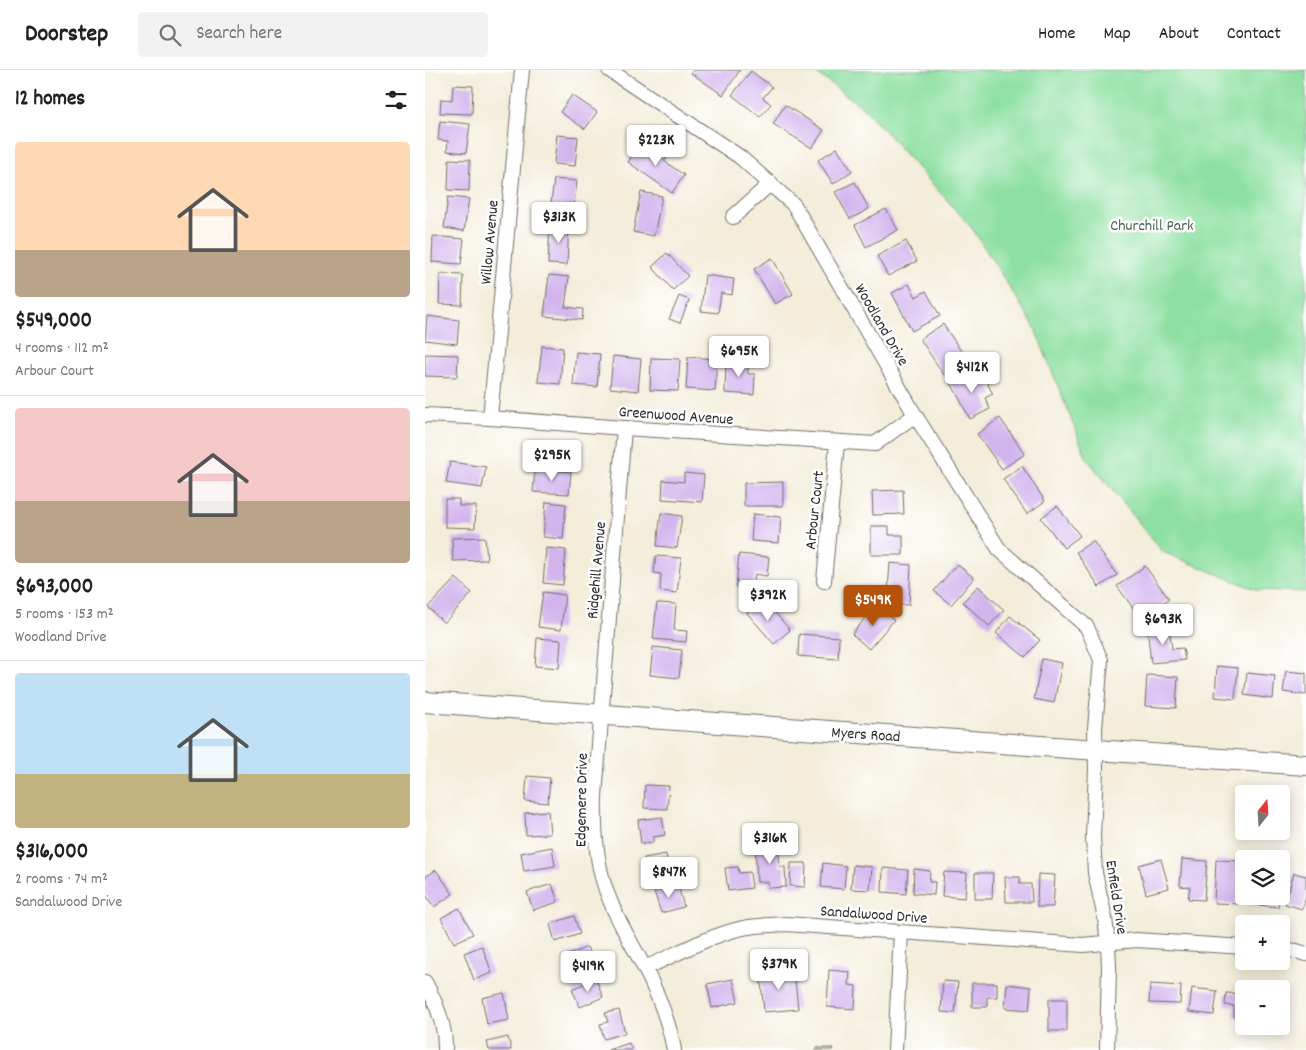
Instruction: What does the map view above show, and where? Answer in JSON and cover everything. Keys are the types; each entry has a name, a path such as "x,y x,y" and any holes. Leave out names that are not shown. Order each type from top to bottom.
{"main road":[{"name":"Myers Road","path":"425,702 1306,765"}],"street":[{"name":"Willow Avenue","path":"490,418 522,70"},
{"name":"Woodland Drive","path":"609,70 741,157 794,205 915,415 999,549 1087,627 1101,660 1095,750"},
{"path":"733,217 771,183"},
{"name":"Greenwood Avenue","path":"425,415 875,444 915,415"},
{"name":"Ridgehill Avenue","path":"601,715 623,428"},
{"name":"Arbour Court","path":"824,581 837,443"},
{"name":"Edgemere Drive","path":"601,715 595,796 596,854 604,885 615,912 645,968 658,998 674,1050"},
{"name":"Enfield Drive","path":"1095,750 1093,854 1095,873 1105,918 1109,968 1107,1050"},
{"name":"Sandalwood Drive","path":"645,968 712,938 743,928 763,925 812,926 1083,945 1137,940 1235,946"},
{"path":"895,1050 901,933"},
{"path":"1290,950 1306,954"},
{"path":"425,982 440,1015 445,1050"}],"green space":[{"name":"Churchill Park","path":"812,70 1306,70 1306,592 1257,590 1163,552 1087,459 1034,326 972,228 864,108"}],"building":[{"path":"693,70 740,70 723,95 691,73"},
{"path":"751,71 772,87 763,98 771,104 760,117 732,95"},
{"path":"453,85 473,86 472,114 440,113 441,99 452,100"},
{"path":"572,95 597,112 585,129 560,112"},
{"path":"785,105 824,130 812,148 773,124"},
{"path":"440,121 470,124 466,153 447,151 448,141 438,140"},
{"path":"557,135 578,137 575,166 554,164"},
{"path":"642,141 667,158 664,161 684,175 672,193 628,162"},
{"path":"837,148 852,171 833,184 818,160"},
{"path":"449,159 470,160 469,191 448,190"},
{"path":"554,179 577,181 573,214 550,211"},
{"path":"855,182 869,209 850,219 835,192"},
{"path":"641,192 662,196 654,236 633,232"},
{"path":"448,197 469,199 464,231 444,228"},
{"path":"886,209 898,230 866,247 855,225"},
{"path":"550,222 569,223 567,265 548,264"},
{"path":"433,236 464,239 461,264 432,262"},
{"path":"906,241 917,261 888,276 877,256"},
{"path":"667,253 688,276 673,290 652,267"},
{"path":"772,258 793,294 775,304 754,269"},
{"path":"440,274 463,275 462,305 439,304"},
{"path":"549,275 569,277 565,307 583,309 582,320 544,316"},
{"path":"705,275 734,279 732,295 721,293 718,313 701,311"},
{"path":"909,284 916,297 926,291 940,316 912,331 892,293"},
{"path":"679,296 689,300 680,323 669,319"},
{"path":"427,316 459,320 457,344 425,340"},
{"path":"943,324 967,360 944,375 920,339"},
{"path":"542,346 563,348 560,384 538,382"},
{"path":"576,352 600,354 597,387 573,385"},
{"path":"425,354 458,355 457,377 425,376"},
{"path":"613,356 641,359 638,391 610,388"},
{"path":"688,357 717,359 715,391 686,389"},
{"path":"651,358 680,359 678,391 650,390"},
{"path":"726,360 748,361 748,374 755,374 754,395 725,393"},
{"path":"969,371 976,384 985,379 993,394 985,398 990,409 970,419 950,381"},
{"path":"1000,418 1025,454 1002,469 977,434"},
{"path":"450,462 486,467 482,488 446,483"},
{"path":"1022,466 1045,501 1027,514 1003,479"},
{"path":"535,469 571,472 569,494 533,492"},
{"path":"684,473 704,475 702,502 662,499 663,480 684,482"},
{"path":"783,482 783,506 744,506 744,483"},
{"path":"903,490 904,514 873,515 872,491"},
{"path":"445,499 459,499 459,506 476,506 475,528 445,527"},
{"path":"546,502 566,504 563,539 543,537"},
{"path":"1057,506 1080,536 1064,548 1041,518"},
{"path":"661,513 682,516 677,548 657,546"},
{"path":"753,514 781,517 779,543 751,541"},
{"path":"871,526 889,526 889,535 903,535 903,555 871,555"},
{"path":"485,537 487,560 453,561 452,538"},
{"path":"1093,541 1117,575 1099,587 1076,552"},
{"path":"546,548 566,550 563,585 543,583"},
{"path":"739,554 769,557 767,576 755,574 753,588 736,587"},
{"path":"656,556 681,558 677,593 660,591 661,574 654,573"},
{"path":"890,563 911,565 909,605 887,604"},
{"path":"957,564 974,578 951,605 934,591"},
{"path":"1145,566 1169,599 1141,619 1117,586"},
{"path":"456,578 472,593 444,623 428,607"},
{"path":"978,586 1004,610 989,626 963,602"},
{"path":"543,592 565,595 561,630 538,627"},
{"path":"763,599 790,630 774,644 747,613"},
{"path":"657,603 676,604 674,630 687,631 686,642 653,639"},
{"path":"876,605 894,620 869,649 852,634"},
{"path":"1010,616 1040,640 1025,657 996,633"},
{"path":"1169,625 1172,649 1183,648 1185,660 1151,663 1147,627"},
{"path":"799,634 839,637 838,659 798,656"},
{"path":"537,638 561,640 559,668 535,666"},
{"path":"653,647 682,650 679,678 650,675"},
{"path":"1042,659 1062,663 1054,703 1034,699"},
{"path":"1217,666 1238,668 1235,699 1215,697"},
{"path":"1286,671 1306,673 1306,695 1283,692"},
{"path":"1247,673 1275,676 1273,699 1244,695"},
{"path":"1147,675 1178,677 1176,708 1145,706"},
{"path":"527,776 550,778 548,803 525,801"},
{"path":"645,785 669,786 667,809 644,808"},
{"path":"548,811 550,834 526,835 525,813"},
{"path":"662,817 665,835 653,837 653,843 641,844 638,820"},
{"path":"778,842 780,867 785,867 786,887 769,888 768,882 757,882 755,844"},
{"path":"552,847 555,866 524,871 521,853"},
{"path":"666,854 669,871 647,875 644,858"},
{"path":"1161,859 1169,888 1146,894 1139,865"},
{"path":"1182,859 1207,861 1204,900 1188,899 1190,887 1180,886"},
{"path":"1216,860 1235,861 1235,904 1214,903"},
{"path":"791,863 806,863 805,887 790,886"},
{"path":"823,863 846,866 844,889 821,887"},
{"path":"853,865 872,867 870,890 851,889"},
{"path":"738,867 739,873 750,872 752,888 728,891 725,868"},
{"path":"883,868 908,870 906,894 882,892"},
{"path":"914,869 930,871 929,882 935,882 934,895 913,893"},
{"path":"436,870 453,894 434,907 425,894 425,877"},
{"path":"944,872 967,873 965,898 942,896"},
{"path":"975,873 993,873 992,899 975,899"},
{"path":"1294,873 1306,876 1306,897 1302,909 1288,905 1290,905 1290,887"},
{"path":"1038,874 1055,875 1053,907 1037,907"},
{"path":"1005,877 1020,877 1020,884 1031,884 1032,902 1006,902"},
{"path":"552,884 558,902 533,910 527,892"},
{"path":"678,885 684,907 661,913 654,891"},
{"path":"1257,905 1278,905 1278,907"},
{"path":"459,908 473,934 454,943 441,918"},
{"path":"574,916 580,934 555,942 550,924"},
{"path":"482,946 492,973 474,980 464,953"},
{"path":"587,947 595,964 571,974 564,957"},
{"path":"794,970 798,1009 764,1012 760,973"},
{"path":"829,970 850,972 849,985 856,986 855,1009 827,1007"},
{"path":"596,979 603,997 580,1007 572,989"},
{"path":"733,979 738,1002 712,1008 707,984"},
{"path":"943,981 958,982 955,1013 941,1012"},
{"path":"972,983 997,983 997,997 987,997 987,1007 972,1007"},
{"path":"1007,984 1031,987 1029,1010 1005,1008"},
{"path":"1150,984 1181,986 1180,1004 1149,1003"},
{"path":"1192,988 1217,991 1214,1015 1189,1012"},
{"path":"504,993 509,1020 487,1024 482,998"},
{"path":"1226,993 1235,994 1235,1017 1234,1006 1225,1005"},
{"path":"1049,999 1067,999 1067,1031 1049,1031"},
{"path":"619,1010 625,1033 604,1039 600,1024 608,1022 605,1013"},
{"path":"508,1037 511,1050 489,1050 487,1042"},
{"path":"629,1043 632,1050 608,1050"},
{"path":"816,1048 833,1048 832,1050 815,1050"}]}
